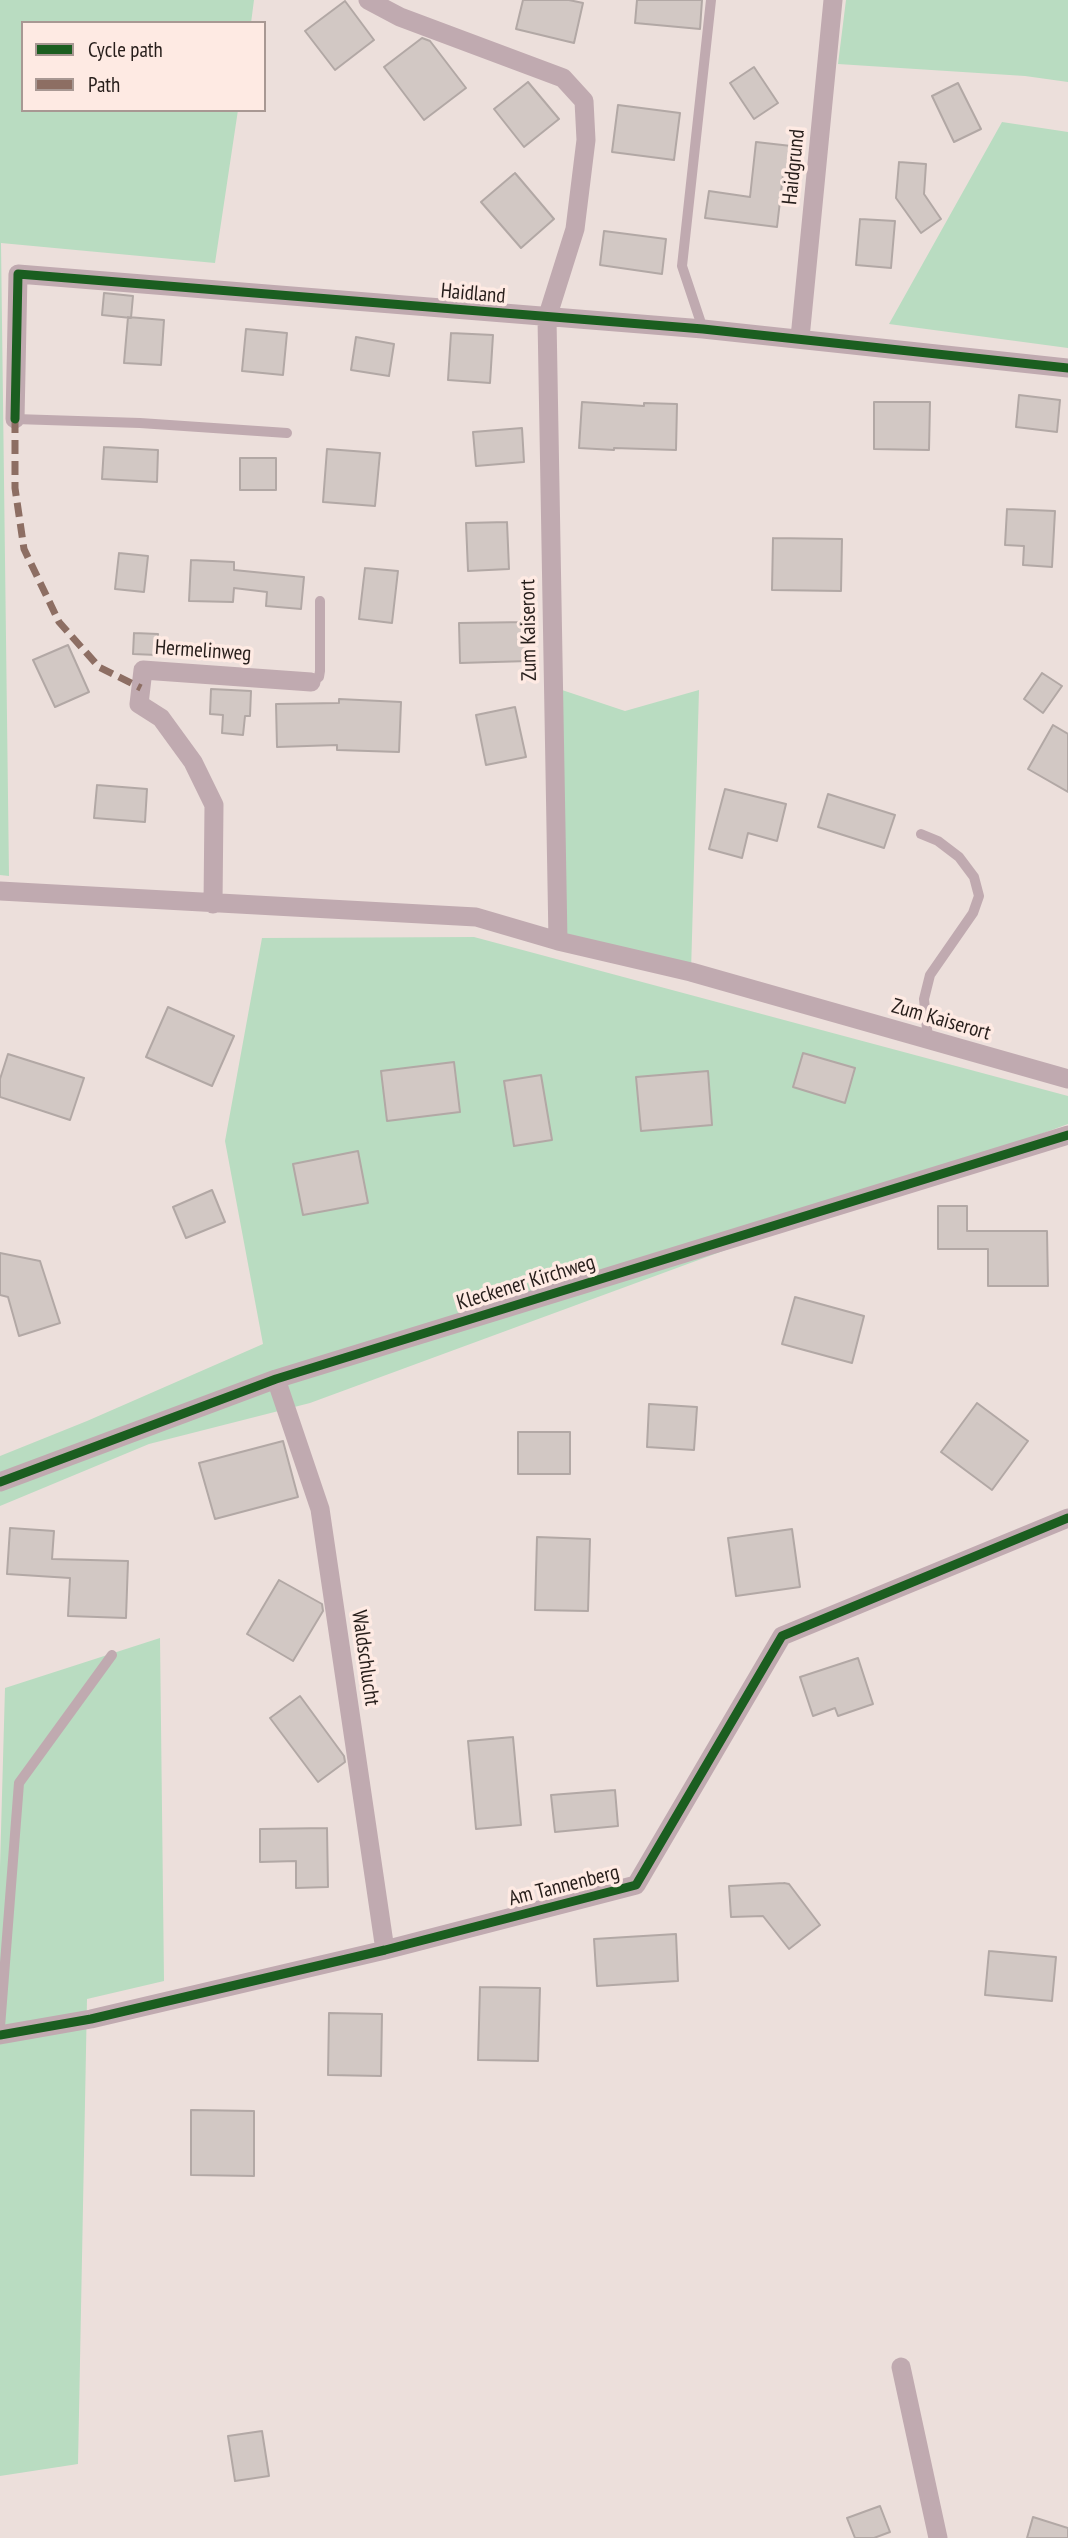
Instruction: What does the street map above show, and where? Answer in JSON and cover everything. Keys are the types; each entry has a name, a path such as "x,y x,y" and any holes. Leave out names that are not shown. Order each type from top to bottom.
{"street":[{"path":"368,0 397,8 563,78 584,101 586,141 575,229 547,318"},
{"name":"Haidgrund","path":"800,338 833,0"},
{"name":"Haidland","path":"15,419 18,274 547,318 703,328 1068,368"},
{"name":"Zum Kaiserort","path":"547,318 558,941"},
{"name":"Hermelinweg","path":"213,904 214,805 193,762 162,718 139,704 143,670 311,682"},
{"name":"Zum Kaiserort","path":"0,891 476,917 558,941 691,972 1068,1079"},
{"name":"Kleckener Kirchweg","path":"0,1482 276,1379 1068,1135"},
{"name":"Waldschlucht","path":"276,1379 320,1509 385,1950"},
{"name":"Am Tannenberg","path":"0,2034 91,2019 385,1950 636,1885 782,1636 1068,1518"},
{"path":"901,2367 939,2538"}],"lane":[{"path":"703,328 682,266 712,0"},
{"path":"15,419 140,423 287,433"},
{"path":"311,682 319,677 320,671 320,601"},
{"path":"922,834 938,841 959,858 974,877 979,896 973,913 930,975 924,999 928,1039"},
{"path":"0,2027 19,1783 112,1655"}],"green space":[{"path":"0,0 254,0 251,21 21,21 21,112 238,112 215,263 1,243 9,876 0,875"},
{"path":"846,0 1068,0 1068,82 1025,76 838,64"},
{"path":"1002,122 1068,132 1068,348 889,324"},
{"path":"553,687 625,711 699,690 691,972 558,941"},
{"path":"474,937 1068,1096 1068,1124 310,1403 149,1444 0,1506 0,1456 263,1344 225,1141 262,938"},
{"path":"160,1638 164,1981 87,1999 78,2464 0,2476 0,1867 5,1688"}],"building":[{"path":"523,0 569,0 583,3 574,43 516,29"},
{"path":"637,0 702,0 700,29 635,23"},
{"path":"345,1 374,40 335,70 305,31"},
{"path":"422,38 430,41 466,88 424,120 384,67"},
{"path":"754,67 778,103 754,119 730,83"},
{"path":"528,82 559,119 524,147 494,109"},
{"path":"958,83 981,129 954,142 932,96"},
{"path":"618,105 680,113 674,160 612,152"},
{"path":"756,142 800,147 796,177 783,175 777,227 705,218 709,191 750,197"},
{"path":"899,162 926,164 924,194 941,219 921,233 896,198"},
{"path":"515,173 554,219 521,248 481,202"},
{"path":"860,219 895,221 891,268 856,265"},
{"path":"604,231 666,239 662,274 600,265"},
{"path":"104,293 133,296 131,318 102,315"},
{"path":"128,317 164,320 161,365 124,363"},
{"path":"246,329 287,333 283,375 242,371"},
{"path":"451,333 493,335 490,383 448,380"},
{"path":"356,337 394,344 389,376 351,370"},
{"path":"1019,395 1060,400 1057,432 1016,427"},
{"path":"582,402 644,406 644,403 677,404 676,450 579,448"},
{"path":"874,402 930,402 929,450 874,449"},
{"path":"522,428 524,462 476,466 473,432"},
{"path":"104,447 158,450 157,482 102,479"},
{"path":"327,449 380,453 375,506 323,502"},
{"path":"240,458 276,458 276,490 240,490"},
{"path":"1007,509 1055,511 1052,567 1023,565 1024,546 1005,545"},
{"path":"507,522 509,569 468,571 466,523"},
{"path":"773,538 842,539 841,591 772,590"},
{"path":"119,553 148,556 144,592 115,589"},
{"path":"191,560 234,562 234,570 304,577 301,609 266,606 267,592 234,588 233,602 189,601"},
{"path":"365,568 398,571 392,623 359,619"},
{"path":"528,622 529,661 460,663 459,623"},
{"path":"134,633 158,634 157,655 133,654"},
{"path":"68,645 89,692 55,707 33,660"},
{"path":"1042,673 1062,686 1043,713 1024,699"},
{"path":"211,689 251,691 250,716 245,716 243,735 222,733 223,715 210,714"},
{"path":"339,699 401,702 399,752 337,750 337,745 277,747 276,704 339,703"},
{"path":"515,707 526,757 486,765 476,715"},
{"path":"1053,725 1068,734 1068,792 1028,769"},
{"path":"97,785 147,789 145,822 94,818"},
{"path":"725,789 786,804 777,841 748,833 742,858 709,849"},
{"path":"828,794 895,815 884,848 818,827"},
{"path":"168,1007 234,1036 212,1086 146,1057"},
{"path":"803,1053 855,1068 845,1103 793,1087"},
{"path":"8,1054 84,1078 70,1120 0,1097 0,1079"},
{"path":"454,1062 460,1112 387,1121 381,1071"},
{"path":"708,1071 712,1125 641,1131 636,1077"},
{"path":"541,1075 552,1140 514,1146 504,1081"},
{"path":"358,1151 368,1203 303,1215 293,1164"},
{"path":"212,1190 225,1222 186,1238 173,1207"},
{"path":"938,1206 967,1206 967,1231 1047,1231 1048,1286 988,1286 988,1249 938,1249"},
{"path":"0,1253 40,1261 60,1323 19,1336 8,1297 0,1295"},
{"path":"795,1297 864,1316 852,1363 782,1344"},
{"path":"977,1403 1028,1441 992,1490 941,1452"},
{"path":"649,1404 697,1407 694,1450 647,1447"},
{"path":"518,1432 570,1432 570,1474 518,1474"},
{"path":"283,1441 298,1497 215,1519 199,1463"},
{"path":"10,1528 54,1531 52,1559 128,1561 126,1618 68,1616 70,1578 7,1574"},
{"path":"792,1529 800,1587 736,1596 728,1538"},
{"path":"537,1537 590,1539 588,1611 535,1610"},
{"path":"279,1580 322,1604 323,1611 293,1661 247,1634"},
{"path":"858,1658 873,1704 838,1716 835,1708 813,1716 800,1677"},
{"path":"300,1696 344,1756 345,1762 318,1782 270,1718"},
{"path":"513,1737 521,1825 476,1829 468,1741"},
{"path":"615,1790 618,1826 555,1832 551,1795"},
{"path":"327,1828 328,1887 296,1888 296,1861 260,1862 260,1829"},
{"path":"789,1884 820,1925 789,1949 763,1916 731,1917 729,1886"},
{"path":"676,1934 678,1981 597,1986 594,1939"},
{"path":"989,1951 1056,1957 1052,2001 985,1995"},
{"path":"480,1987 540,1988 538,2061 478,2060"},
{"path":"329,2013 382,2014 381,2076 328,2075"},
{"path":"191,2110 254,2111 254,2176 191,2175"},
{"path":"262,2431 269,2476 235,2481 228,2436"},
{"path":"880,2506 890,2532 874,2538 855,2538 847,2518"},
{"path":"1033,2517 1068,2528 1068,2538 1027,2538"}],"marked path":[{"path":"15,419 15,488 24,549 59,622 99,667 141,688"}],"cycle path":[{"path":"15,419 18,274 703,329 1068,368"},
{"path":"0,1482 276,1379 1068,1135"},
{"path":"0,2035 91,2019 385,1950 636,1885 782,1636 1068,1518"}]}
